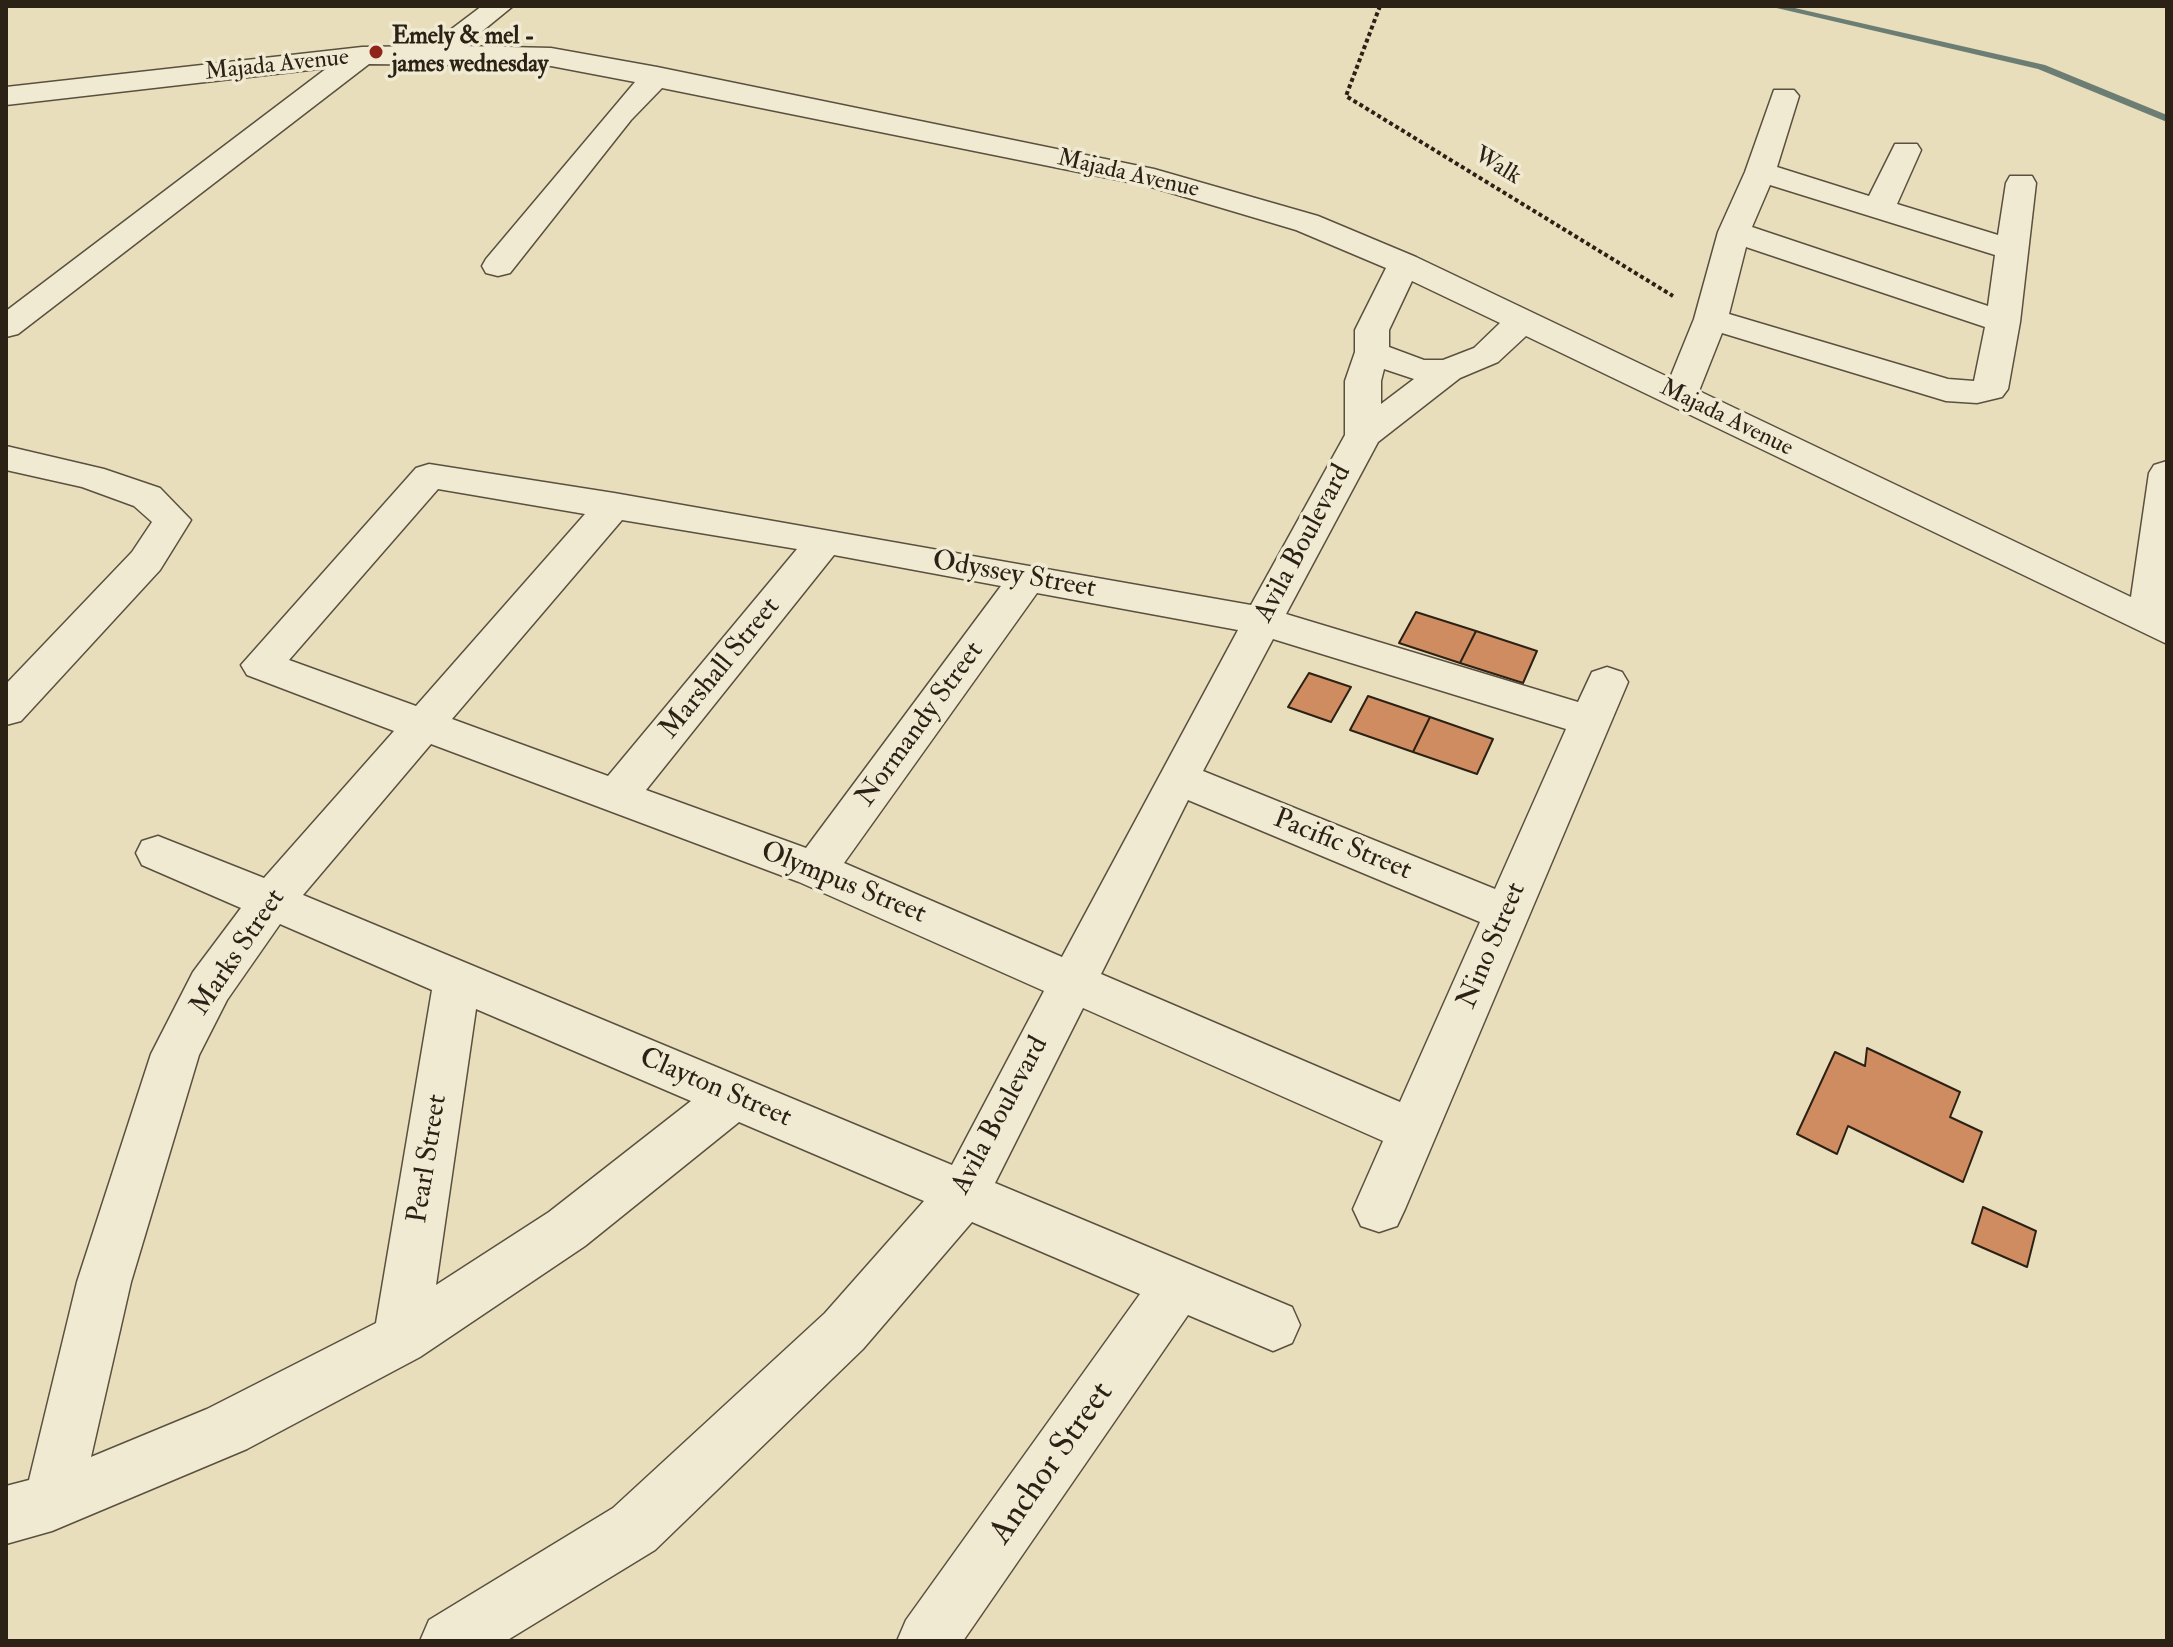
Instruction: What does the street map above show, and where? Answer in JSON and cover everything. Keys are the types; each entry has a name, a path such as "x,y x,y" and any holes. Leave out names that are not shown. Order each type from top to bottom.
{"street":[{"path":"436,54 499,6"},
{"path":"6,327 362,56"},
{"name":"Majada Avenue","path":"6,96 362,56 551,57 1154,178 1307,223 1404,264 2158,626"},
{"path":"498,266 621,114 657,76"},
{"path":"1679,397 1711,319 1734,232 1760,172 1784,96"},
{"path":"1879,208 1906,150"},
{"path":"1760,172 2012,250"},
{"path":"1711,319 1961,392 1990,389 2003,322 2021,183"},
{"path":"1734,232 2003,322"},
{"path":"1363,435 1363,381 1372,352 1372,330 1404,264"},
{"path":"1363,435 1448,371 1486,355 1523,320"},
{"path":"1372,352 1419,370 1448,371"},
{"name":"Avila Boulevard","path":"450,1641 634,1529 844,1331 963,1194 1178,778 1363,435"},
{"path":"6,458 91,477 147,497 172,520 146,561 6,710"},
{"path":"2158,626 2167,473"},
{"name":"Odyssey Street","path":"261,665 429,476 825,541 1262,621 1598,702"},
{"name":"Marks Street","path":"29,1508 175,1054 210,986 271,901 614,505"},
{"name":"Marshall Street","path":"616,797 825,541"},
{"name":"Normandy Street","path":"815,870 1027,579"},
{"name":"Olympus Street","path":"261,665 815,870 1413,1131"},
{"name":"Nino Street","path":"1379,1209 1598,702"},
{"name":"Pacific Street","path":"1178,778 1507,914"},
{"name":"Clayton Street","path":"158,853 1273,1325"},
{"name":"Pearl Street","path":"401,1339 457,980"},
{"path":"29,1508 227,1429 401,1339 567,1229 734,1097"},
{"name":"Anchor Street","path":"927,1641 1178,1285"}],"path":[{"name":"Walk","path":"1380,6 1346,96 1711,319"}],"building":[{"path":"1416,612 1476,631 1460,663 1399,643"},
{"path":"1476,631 1537,651 1523,683 1460,663"},
{"path":"1309,673 1351,687 1331,722 1288,707"},
{"path":"1368,696 1430,717 1413,752 1350,730"},
{"path":"1430,717 1493,739 1477,774 1413,752"},
{"path":"1867,1048 1960,1092 1950,1117 1982,1132 1963,1182 1848,1126 1837,1154 1797,1134 1835,1052 1865,1066"},
{"path":"1983,1207 2036,1231 2027,1267 1972,1243"}],"waterway":[{"path":"1773,6 2041,67 2167,119"}],"place":[{"name":"Emely & mel - james wednesday","path":"376,52"}]}
